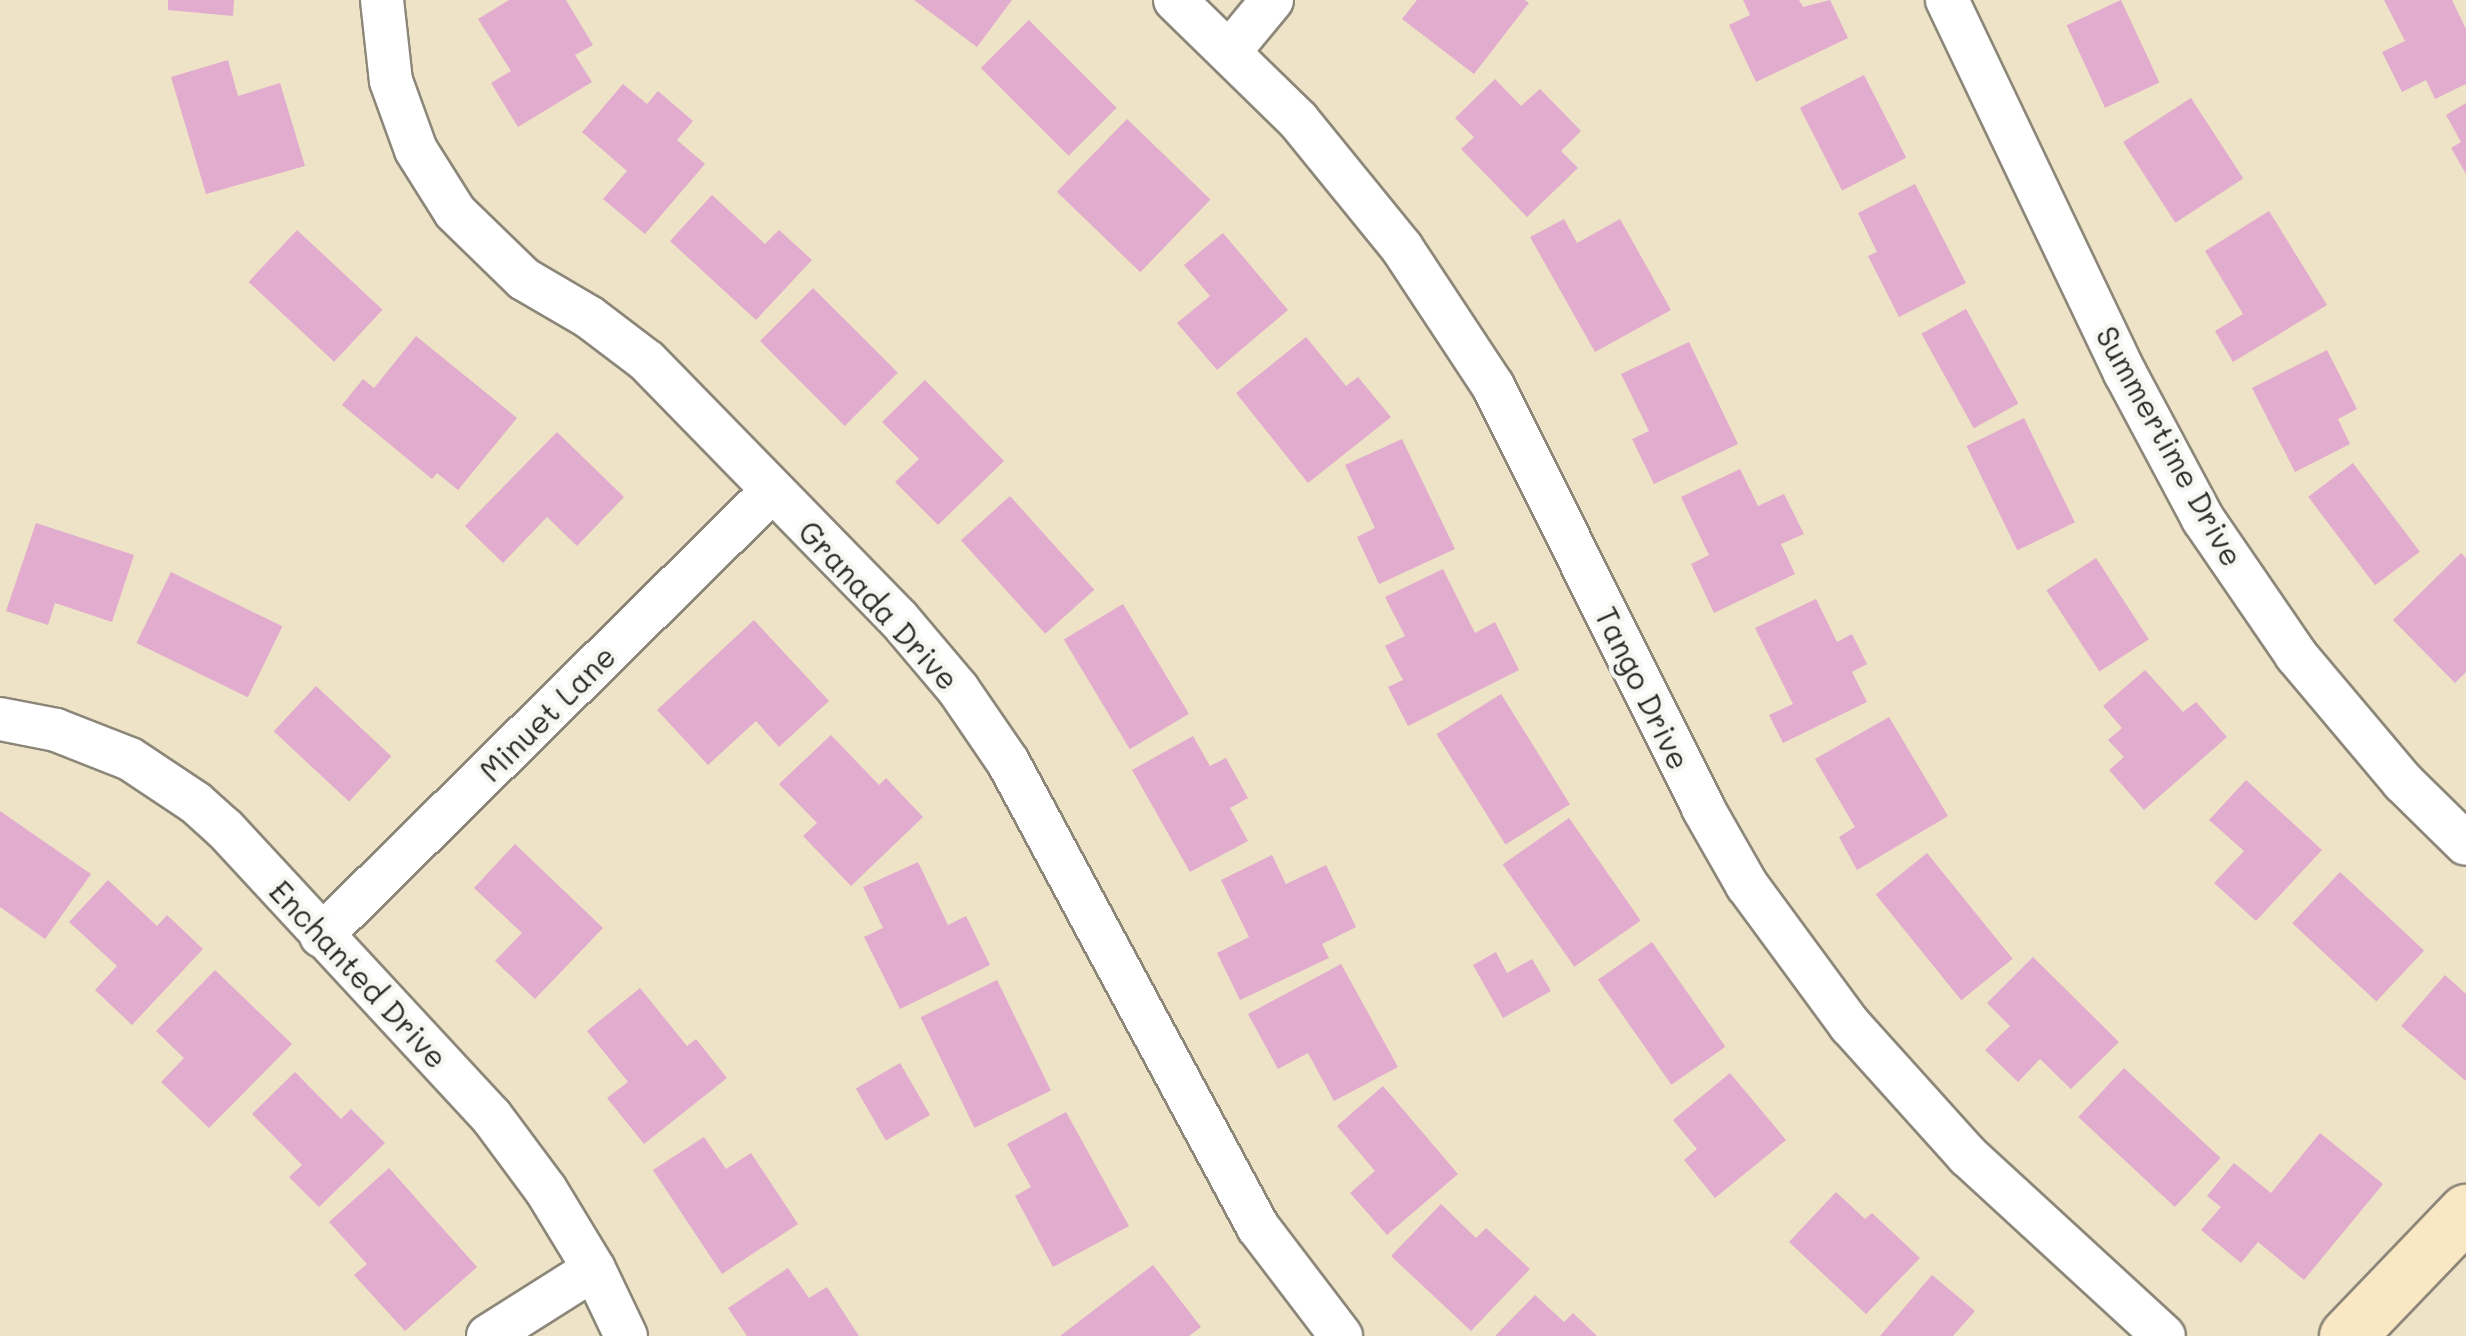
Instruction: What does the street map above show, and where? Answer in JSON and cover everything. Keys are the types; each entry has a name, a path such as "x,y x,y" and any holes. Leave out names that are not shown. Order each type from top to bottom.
{"street":[{"name":"Granada Drive","path":"382,0 391,82 416,150 455,212 524,279 589,317 647,361 898,618 958,689 998,747 1258,1227 1341,1336"},
{"name":"Tango Drive","path":"1175,0 1298,120 1402,248 1493,386 1703,808 1747,885 1850,1026 1968,1156 2164,1336"},
{"path":"1230,50 1272,0"},
{"name":"Summertime Drive","path":"1947,0 2125,372 2203,518 2296,656 2402,782 2466,844"},
{"name":"Minuet Lane","path":"321,936 772,490"},
{"name":"Enchanted Drive","path":"0,720 56,730 94,743 164,779 226,830 491,1116 546,1190 594,1270 626,1336"},
{"path":"2347,1336 2466,1212"},
{"path":"488,1336 594,1270"}],"building":[{"path":"168,0 234,0 233,16 168,10"},
{"path":"509,0 566,0 593,45 575,55 592,82 518,127 491,83 511,71 478,19"},
{"path":"914,0 1012,0 977,47"},
{"path":"1417,0 1529,3 1474,74 1402,19"},
{"path":"1743,0 1799,0 1803,7 1830,0 1848,38 1756,82 1729,25 1750,15"},
{"path":"2121,0 2159,82 2105,108 2067,25"},
{"path":"2384,0 2452,0 2466,29 2466,84 2435,99 2426,80 2402,92 2382,52 2405,41"},
{"path":"1029,20 1117,108 1069,156 981,68"},
{"path":"228,60 238,96 280,83 305,166 206,194 171,77"},
{"path":"1864,75 1906,158 1842,191 1800,108"},
{"path":"1495,79 1521,106 1540,89 1581,131 1561,151 1578,168 1527,217 1461,149 1474,137 1455,118"},
{"path":"623,84 647,104 658,91 693,121 677,140 705,164 645,234 603,199 627,171 582,132"},
{"path":"2191,98 2243,179 2175,223 2123,142"},
{"path":"2466,103 2466,174 2451,148 2461,142 2446,115"},
{"path":"1127,119 1210,200 1140,272 1057,192"},
{"path":"1915,184 1966,283 1899,317 1868,256 1877,252 1858,213"},
{"path":"712,195 765,244 779,230 812,260 756,320 670,241"},
{"path":"2269,211 2327,305 2233,362 2215,331 2243,314 2205,251"},
{"path":"1564,219 1577,243 1620,219 1671,310 1595,352 1530,237"},
{"path":"297,230 383,310 334,362 249,282"},
{"path":"1223,233 1288,310 1217,370 1177,323 1210,296 1184,265"},
{"path":"813,288 898,373 845,426 760,341"},
{"path":"1966,309 2018,403 1974,428 1921,334"},
{"path":"416,336 517,418 458,490 437,473 432,479 342,405 363,379 374,388"},
{"path":"1306,337 1346,386 1358,377 1391,417 1308,483 1236,393"},
{"path":"1689,342 1738,444 1654,484 1632,439 1649,431 1621,374"},
{"path":"2327,350 2357,409 2338,419 2350,444 2295,472 2252,388"},
{"path":"925,380 1004,461 938,525 895,482 919,459 882,422"},
{"path":"2024,418 2075,522 2017,550 1966,446"},
{"path":"557,432 624,497 577,546 547,517 503,563 465,526"},
{"path":"1402,439 1455,549 1379,584 1357,537 1375,528 1345,465"},
{"path":"2353,463 2420,552 2375,585 2308,497"},
{"path":"1740,469 1758,506 1784,494 1804,534 1781,544 1795,574 1714,613 1691,564 1709,555 1681,497"},
{"path":"1010,496 1094,590 1045,634 961,540"},
{"path":"36,523 134,555 112,622 55,603 48,625 6,611"},
{"path":"2461,553 2466,558 2466,672 2455,683 2393,620"},
{"path":"2096,558 2149,639 2099,671 2047,590"},
{"path":"1443,569 1475,633 1495,622 1519,670 1408,726 1388,687 1403,680 1385,646 1405,636 1385,597"},
{"path":"171,572 282,626 248,697 136,643"},
{"path":"1816,599 1837,642 1852,634 1867,664 1852,672 1867,702 1783,743 1769,715 1793,704 1755,628"},
{"path":"1123,604 1189,714 1130,749 1064,640"},
{"path":"754,620 829,701 779,747 756,721 708,765 657,710"},
{"path":"2145,670 2183,712 2196,702 2227,737 2144,810 2109,770 2124,757 2108,740 2122,728 2103,706"},
{"path":"316,686 391,756 349,802 274,731"},
{"path":"1501,694 1570,804 1505,845 1437,734"},
{"path":"1889,717 1948,816 1857,870 1839,837 1855,827 1815,759"},
{"path":"831,735 879,785 886,778 923,817 851,886 803,836 817,823 779,784"},
{"path":"1193,736 1210,766 1226,758 1248,798 1230,808 1248,841 1190,872 1132,770"},
{"path":"2246,780 2322,850 2256,921 2214,883 2244,851 2209,820"},
{"path":"0,811 91,874 45,939 0,907"},
{"path":"1569,818 1641,920 1574,967 1503,864"},
{"path":"515,844 603,928 535,999 495,961 522,933 474,888"},
{"path":"1927,853 2013,959 1961,1000 1876,895"},
{"path":"1272,855 1286,884 1326,865 1356,927 1322,944 1329,958 1240,1000 1217,953 1249,937 1221,880"},
{"path":"918,862 948,925 966,916 990,965 900,1009 864,937 883,928 863,887"},
{"path":"2340,872 2424,950 2376,1002 2292,923"},
{"path":"108,880 157,926 167,915 203,949 132,1025 95,990 117,966 69,922"},
{"path":"1652,942 1725,1047 1671,1085 1598,980"},
{"path":"1496,952 1507,973 1532,959 1551,991 1503,1018 1473,965"},
{"path":"2033,957 2119,1042 2071,1089 2040,1059 2018,1082 1985,1050 2010,1026 1987,1003"},
{"path":"1341,964 1398,1067 1334,1101 1308,1053 1278,1069 1248,1014"},
{"path":"215,970 292,1044 209,1128 161,1082 184,1058 156,1031"},
{"path":"2445,975 2466,994 2466,1081 2401,1026"},
{"path":"997,980 1051,1091 975,1128 921,1017"},
{"path":"640,988 687,1046 696,1039 727,1078 644,1144 607,1098 628,1082 587,1031"},
{"path":"900,1063 930,1115 886,1140 856,1088"},
{"path":"2124,1068 2221,1158 2175,1207 2078,1117"},
{"path":"295,1072 341,1119 351,1109 385,1143 319,1207 289,1177 302,1165 252,1114"},
{"path":"1730,1073 1786,1140 1715,1198 1684,1160 1697,1149 1673,1120"},
{"path":"1383,1086 1458,1174 1387,1235 1350,1193 1375,1171 1337,1126"},
{"path":"1066,1112 1129,1226 1053,1267 1015,1196 1031,1187 1007,1144"},
{"path":"2320,1133 2383,1184 2304,1280 2258,1242 2241,1263 2201,1230 2221,1207 2207,1196 2234,1163 2271,1193"},
{"path":"704,1137 726,1169 751,1153 798,1224 722,1274 653,1170"},
{"path":"389,1168 477,1267 405,1331 354,1275 367,1264 329,1222"},
{"path":"1836,1192 1865,1219 1872,1213 1920,1258 1866,1314 1789,1242"},
{"path":"1441,1204 1476,1238 1486,1228 1530,1269 1471,1331 1391,1256"},
{"path":"1153,1265 1201,1327 1189,1336 1060,1336"},
{"path":"788,1268 809,1298 827,1287 859,1336 747,1336 728,1308"},
{"path":"1932,1275 1975,1311 1953,1336 1880,1336"},
{"path":"1535,1295 1564,1322 1573,1313 1597,1336 1495,1336"}]}
